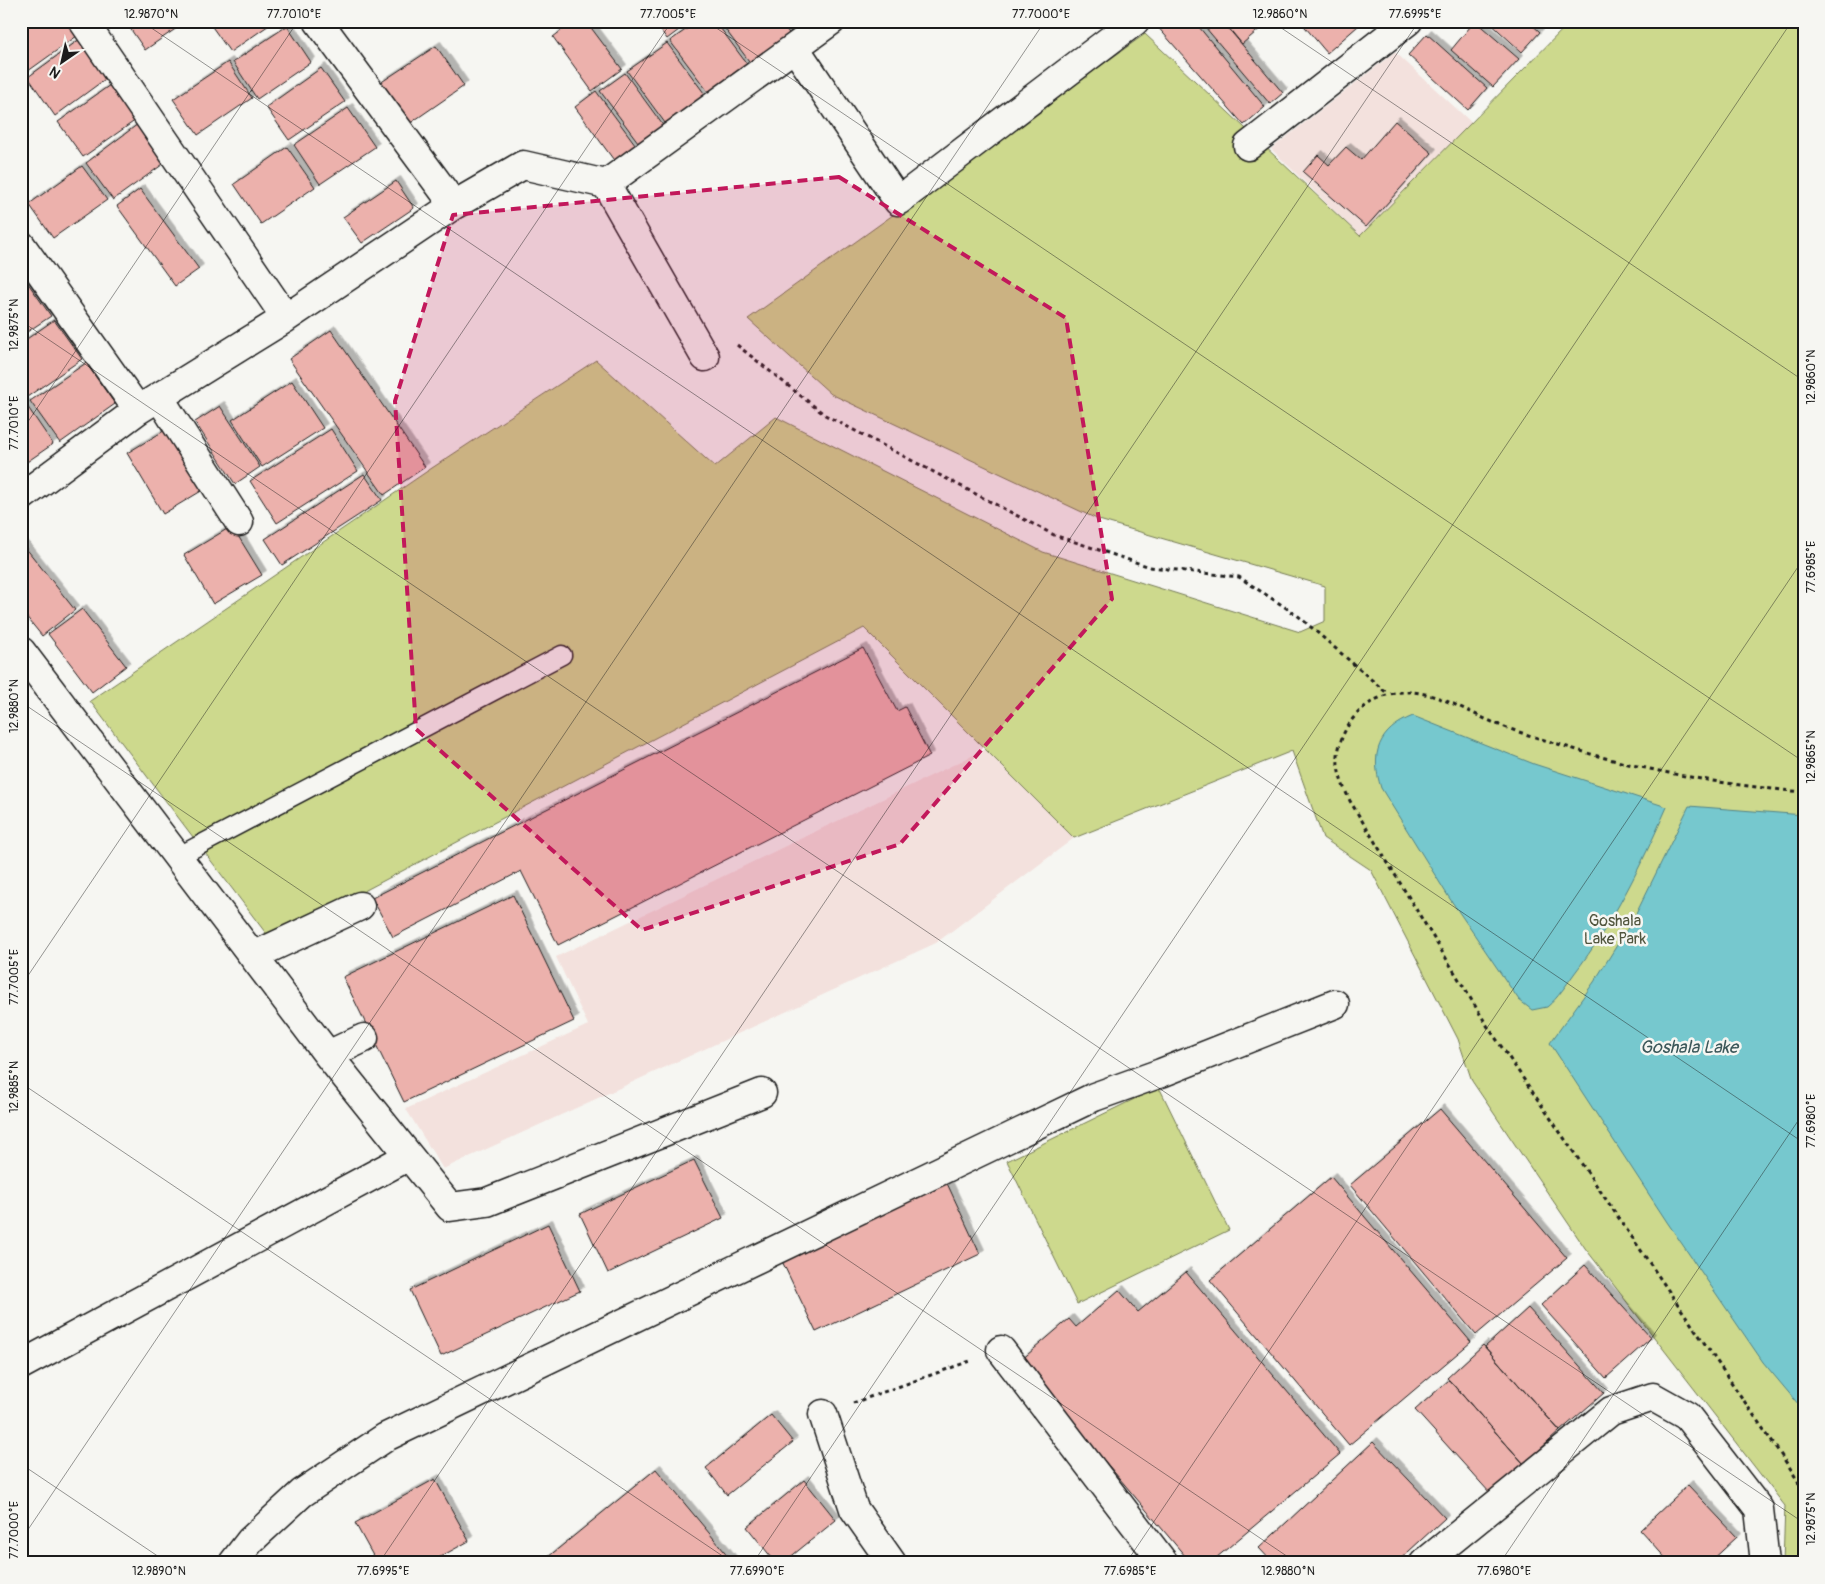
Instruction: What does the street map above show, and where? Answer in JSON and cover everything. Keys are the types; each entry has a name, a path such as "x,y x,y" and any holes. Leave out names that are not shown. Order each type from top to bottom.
{"street":[{"path":"83,21 286,318"},
{"path":"318,21 454,205"},
{"path":"606,184 831,21"},
{"path":"795,48 898,200 1135,21"},
{"path":"1248,146 1397,24"},
{"path":"21,497 148,404 286,318 454,205 523,165 606,184 705,357"},
{"path":"21,245 239,522"},
{"path":"21,651 179,856 328,1055 450,1207 487,1202 762,1093"},
{"path":"253,956 360,906"},
{"path":"233,1563 250,1541 302,1493 386,1437 1094,1097 1161,1073 1335,1004"},
{"path":"328,1055 364,1038"},
{"path":"21,1365 409,1156"},
{"path":"1001,1350 1164,1563"},
{"path":"1424,1563 1611,1411 1653,1397 1687,1416 1759,1509 1765,1563"},
{"path":"823,1414 854,1509 892,1563"}],"lane":[{"path":"179,856 562,655"}],"path":[{"path":"705,357 724,335 826,415 1054,535 1150,568 1239,577 1296,615 1388,694"},
{"path":"1804,792 1758,788 1684,776 1621,762 1499,724 1423,694 1405,692 1388,694 1358,712 1346,728 1340,746 1338,765 1342,784 1350,801 1488,1027 1792,1471 1804,1493"},
{"path":"823,1414 1001,1350"}],"highlighted area":[{"path":"839,177 1066,318 1112,599 900,844 642,930 416,729 395,401 453,215"}],"shaded area":[{"path":"1395,52 1472,123 1360,236 1271,149"},
{"path":"986,749 1074,838 936,943 443,1169 406,1109 588,1025 556,957"}],"green space":[{"name":"Goshala Lake Park","path":"1571,21 1804,21 1804,1563 1783,1563 1785,1506 1585,1248 1472,1081 1458,1039 1371,870 1323,838 1292,751 1074,838 864,628 271,940 90,701 429,470 596,360 715,467 776,417 1043,552 1300,632 1325,621 1325,586 1099,520 831,394 748,319 1145,34 1360,236"},
{"path":"1159,1087 1229,1230 1077,1304 1007,1161"}],"water":[{"path":"1413,716 1534,764 1667,807 1647,851 1614,914 1588,955 1555,1000 1547,1007 1532,1010 1519,1000 1448,896 1381,788 1376,764 1380,744 1392,728"},
{"name":"Goshala Lake","path":"1689,806 1804,815 1804,1411 1763,1362 1667,1222 1550,1043 1594,982 1634,918"}],"building":[{"path":"21,21 66,21 77,36 24,74 21,70"},
{"path":"125,21 187,21 145,50"},
{"path":"208,21 275,21 230,52"},
{"path":"574,21 586,21 622,69 592,91 553,37"},
{"path":"654,21 691,21 667,39"},
{"path":"698,21 715,21 747,64 709,93 670,41"},
{"path":"719,21 780,21 791,36 752,65"},
{"path":"784,21 809,21 792,33"},
{"path":"1161,21 1194,21 1265,107 1244,125 1156,25"},
{"path":"1200,21 1222,21 1283,93 1270,104"},
{"path":"1223,21 1269,21 1242,44"},
{"path":"1300,21 1354,21 1358,26 1327,53"},
{"path":"1475,21 1519,59 1493,87 1451,50"},
{"path":"1488,21 1528,21 1540,32 1522,52"},
{"path":"1535,21 1551,21 1544,29"},
{"path":"287,26 311,62 257,99 233,62"},
{"path":"1427,34 1487,88 1468,110 1408,55"},
{"path":"80,39 108,77 55,116 28,77"},
{"path":"667,43 707,97 668,127 627,71"},
{"path":"436,46 464,86 409,124 380,83"},
{"path":"228,62 252,98 198,135 173,99"},
{"path":"321,68 345,102 289,140 266,107"},
{"path":"625,73 665,128 641,146 600,91"},
{"path":"110,85 136,120 83,157 58,122"},
{"path":"596,91 638,148 616,163 575,107"},
{"path":"348,108 375,147 320,184 294,145"},
{"path":"1395,121 1432,153 1366,227 1303,172 1318,155 1329,165 1346,147 1361,160"},
{"path":"138,124 166,162 113,200 86,163"},
{"path":"287,147 315,187 261,224 234,184"},
{"path":"82,166 107,200 53,238 29,204"},
{"path":"396,181 414,208 362,243 343,217"},
{"path":"140,189 199,269 175,286 117,206"},
{"path":"25,279 51,316 21,336 21,282"},
{"path":"54,320 82,359 27,397 21,389 21,343"},
{"path":"331,330 425,467 384,495 289,359"},
{"path":"86,363 115,404 60,443 30,401"},
{"path":"292,381 323,428 262,467 232,420"},
{"path":"25,403 53,444 21,466 21,405"},
{"path":"220,406 260,467 235,484 195,422"},
{"path":"172,426 208,487 163,514 127,453"},
{"path":"331,429 358,471 277,523 250,481"},
{"path":"364,474 382,500 282,565 265,539"},
{"path":"232,526 262,575 213,604 184,555"},
{"path":"21,542 75,610 42,636 21,610"},
{"path":"82,609 126,666 92,692 48,634"},
{"path":"863,648 897,711 905,707 930,756 558,945 521,871 393,937 372,898"},
{"path":"513,895 574,1021 404,1102 343,977"},
{"path":"1440,1109 1567,1258 1476,1335 1350,1185"},
{"path":"694,1160 723,1218 608,1273 580,1214"},
{"path":"1331,1177 1471,1342 1349,1445 1210,1280"},
{"path":"945,1179 980,1254 816,1332 780,1257"},
{"path":"548,1224 580,1291 441,1356 410,1290"},
{"path":"1585,1265 1651,1338 1606,1378 1541,1305"},
{"path":"1186,1272 1340,1454 1210,1563 1191,1563 1020,1361 1069,1319 1076,1327 1119,1290 1138,1312"},
{"path":"1528,1308 1604,1393 1560,1431 1485,1347"},
{"path":"1483,1345 1560,1431 1524,1464 1447,1378"},
{"path":"1449,1380 1524,1464 1490,1493 1415,1410"},
{"path":"771,1415 793,1442 727,1495 706,1468"},
{"path":"1373,1442 1445,1518 1396,1563 1273,1563 1259,1548"},
{"path":"656,1469 734,1563 553,1563 548,1557"},
{"path":"435,1479 469,1541 429,1563 377,1563 355,1523"},
{"path":"804,1480 836,1520 783,1563 776,1563 747,1527"},
{"path":"1688,1485 1737,1537 1709,1563 1670,1563 1640,1530"}]}
